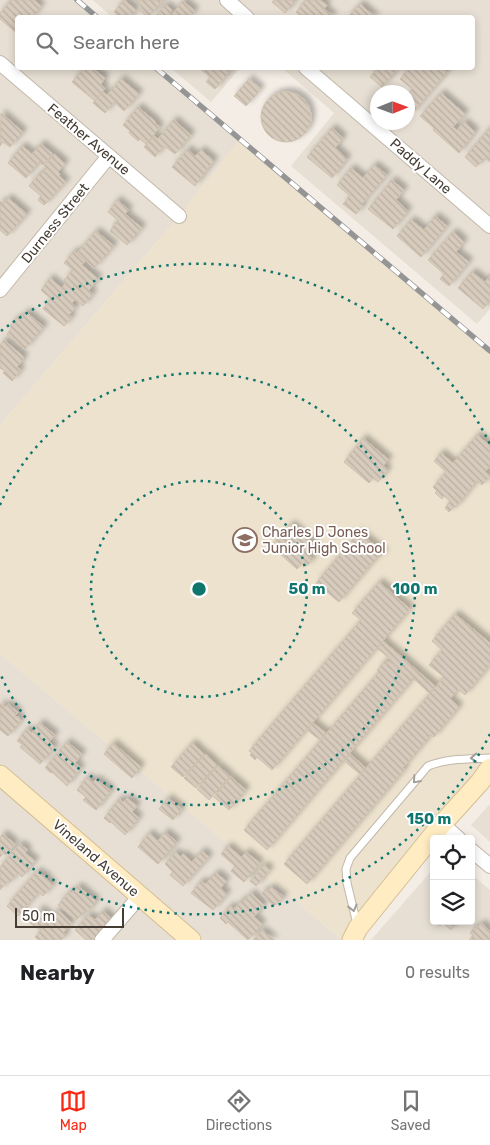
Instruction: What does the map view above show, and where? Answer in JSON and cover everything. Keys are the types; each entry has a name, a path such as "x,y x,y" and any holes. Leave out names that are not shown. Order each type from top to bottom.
{"street":[{"path":"227,0 244,15"},
{"name":"Feather Avenue","path":"0,63 179,216"},
{"name":"Paddy Lane","path":"308,70 490,226"},
{"name":"Durness Street","path":"0,290 109,156"},
{"path":"355,934 442,824 480,782 490,768"},
{"name":"Vineland Avenue","path":"0,775 192,940"},
{"path":"442,824 454,835"},
{"path":"475,853 490,866"},
{"path":"102,940 140,896"}],"lane":[{"path":"355,934 346,869 350,858 428,766 458,759 490,758"}],"shaded area":[{"path":"0,0 77,0 96,15 15,15 15,70 158,70 240,139 179,216 0,425"},
{"path":"93,0 490,0 490,309 477,324 291,166 334,113 284,70 475,70 475,15 110,15"},
{"path":"173,70 238,70 211,102"},
{"name":"Charles D Jones Junior High School","path":"240,139 490,351 490,764 434,835 430,835 430,840 351,940 342,940 0,654 0,425 179,216"},
{"path":"0,654 342,940 0,940"},
{"path":"490,804 490,842 471,825"},
{"path":"430,873 430,925 475,925 475,877 490,890 490,940 371,940"}],"building":[{"path":"11,0 34,0 41,6 34,15 15,15 15,32 0,19 0,13"},
{"path":"124,0 136,10 132,15 118,15 114,12"},
{"path":"135,0 163,0 150,15 145,15 139,10 142,7"},
{"path":"274,0 295,1 285,13 272,2"},
{"path":"306,0 320,0 327,5 324,9 332,15 300,15 296,12"},
{"path":"183,1 195,11 192,15 156,15 166,5 173,13"},
{"path":"360,4 373,15 350,15"},
{"path":"82,70 95,70 105,78 101,84 105,88 95,101 72,82"},
{"path":"201,70 231,70 215,89 206,82 210,77"},
{"path":"376,70 397,70 384,85 380,85 370,77"},
{"path":"407,70 444,70 447,72 415,111 415,85 407,85 400,79"},
{"path":"121,79 139,94 124,111 114,102 105,113 93,103 103,92 107,95"},
{"path":"249,79 261,89 246,106 234,96"},
{"path":"281,92 291,92 304,99 311,112 311,122 304,135 291,142 281,142 272,138 265,131 261,122 261,112 265,103 272,96"},
{"path":"441,93 465,114 453,127 457,130 464,122 475,132 459,153 420,116"},
{"path":"138,107 160,127 146,144 140,139 138,141 123,125"},
{"path":"1,113 23,132 10,147 3,142 0,146"},
{"path":"174,120 191,135 175,154 164,146 155,157 144,147 154,136 158,139"},
{"path":"332,128 343,138 335,148 347,159 332,178 307,157"},
{"path":"489,129 490,162 485,158 476,167 465,157"},
{"path":"41,144 53,154 43,165 39,162 26,178 8,163 22,146 32,154"},
{"path":"188,149 195,156 201,150 214,161 195,186 172,167"},
{"path":"54,154 65,164 58,172 59,176 66,182 44,205 38,200 41,196 29,186 47,168 44,166"},
{"path":"374,165 387,175 361,205 363,206 356,214 343,204 350,196 337,185 351,168 363,178"},
{"path":"392,180 404,190 396,200 408,211 393,229 368,209"},
{"path":"8,198 27,214 7,236 0,230 0,201 3,204"},
{"path":"117,200 129,210 125,214 142,228 127,245 110,231 115,223 119,221 108,212"},
{"path":"435,216 447,226 421,257 397,236 411,220 424,230"},
{"path":"96,231 114,246 94,268 77,253"},
{"path":"453,232 464,242 456,252 469,262 449,286 440,279 444,274 428,260"},
{"path":"74,251 85,261 82,265 98,279 89,290 93,294 83,306 62,288 66,282 64,280 73,270 64,263"},
{"path":"472,272 485,282 490,276 490,300 483,309 458,288"},
{"path":"50,278 75,300 72,303 76,307 69,315 72,317 64,326 43,309 51,299 41,290"},
{"path":"26,312 44,327 25,349 7,334 12,328 10,326"},
{"path":"4,340 23,356 23,360 17,367 21,370 12,381 3,373 5,371 0,368 0,345"},
{"path":"477,435 490,446 490,466 485,472 490,476 482,485 477,481 456,507 449,512 445,508 450,501 444,496 442,499 435,493 437,491 433,487 446,472 434,461 441,453 453,463"},
{"path":"363,438 389,460 383,466 388,470 378,482 373,478 369,483 344,462"},
{"path":"291,524 316,546 308,555 313,559 307,566 302,563 297,569 271,546"},
{"path":"359,532 384,553 380,557 379,555 339,602 316,583"},
{"path":"379,582 410,609 272,770 257,757 255,760 249,751 361,620 352,613"},
{"path":"455,614 490,643 490,665 465,695 458,689 450,699 459,707 434,737 431,735 403,768 405,769 307,884 284,864 444,677 429,665 442,650 432,641"},
{"path":"383,641 435,686 429,693 377,648"},
{"path":"385,661 389,661 412,680 267,850 244,830 379,672 377,670"},
{"path":"0,703 5,707 8,704 18,712 15,716 18,716 21,721 8,736 0,730"},
{"path":"40,723 55,735 49,742 55,747 40,764 20,747 23,745 17,741 27,729 32,733"},
{"path":"313,723 326,733 320,740 307,730"},
{"path":"67,742 82,754 75,763 81,768 67,786 45,768"},
{"path":"113,743 141,767 132,778 104,754"},
{"path":"192,743 204,754 183,777 171,767"},
{"path":"205,754 217,765 196,788 184,778"},
{"path":"350,754 366,768 360,774 344,761"},
{"path":"218,766 230,776 209,800 197,789"},
{"path":"87,777 93,782 96,779 111,791 96,810 83,800 86,797 77,790"},
{"path":"231,777 246,790 229,810 214,797"},
{"path":"127,798 137,806 132,812 139,818 125,835 104,818 119,799 123,802"},
{"path":"168,798 182,809 173,820 159,809"},
{"path":"165,832 177,842 158,864 138,847 149,833 158,841"},
{"path":"3,834 15,844 6,855 4,853 0,857 0,837"},
{"path":"20,844 28,850 25,853 35,861 22,877 18,873 0,890 0,867"},
{"path":"228,846 241,857 246,852 260,863 244,882 231,871 235,866 221,854"},
{"path":"202,851 209,857 183,886 170,875 173,872 165,864 175,852 181,857 183,854 192,862"},
{"path":"264,865 270,870 256,886 250,881"},
{"path":"37,871 44,875 53,885 43,896 39,892 18,916 7,906"},
{"path":"216,873 226,881 221,888 227,894 213,910 191,893 201,881 205,884"},
{"path":"78,886 96,901 88,912 86,910 76,920 58,905 70,891 72,893"},
{"path":"271,887 284,897 274,906 261,895"},
{"path":"251,893 264,905 254,917 262,924 248,940 228,922 226,924 220,918 230,906 234,909"},
{"path":"40,909 50,916 40,930 30,923"},
{"path":"58,910 72,923 63,933 66,935 61,940 39,940 35,937"},
{"path":"103,911 113,920 96,940 86,940 75,930 88,915 95,920"},
{"path":"481,923 490,931 490,940 469,940 473,935 470,933"},
{"path":"445,925 455,925 451,930"},
{"path":"262,930 274,940 253,940"}],"railway":[{"path":"77,0 94,15"},
{"path":"158,70 490,351"}],"place":[{"name":"Charles D Jones Junior High School","path":"245,540"}]}
